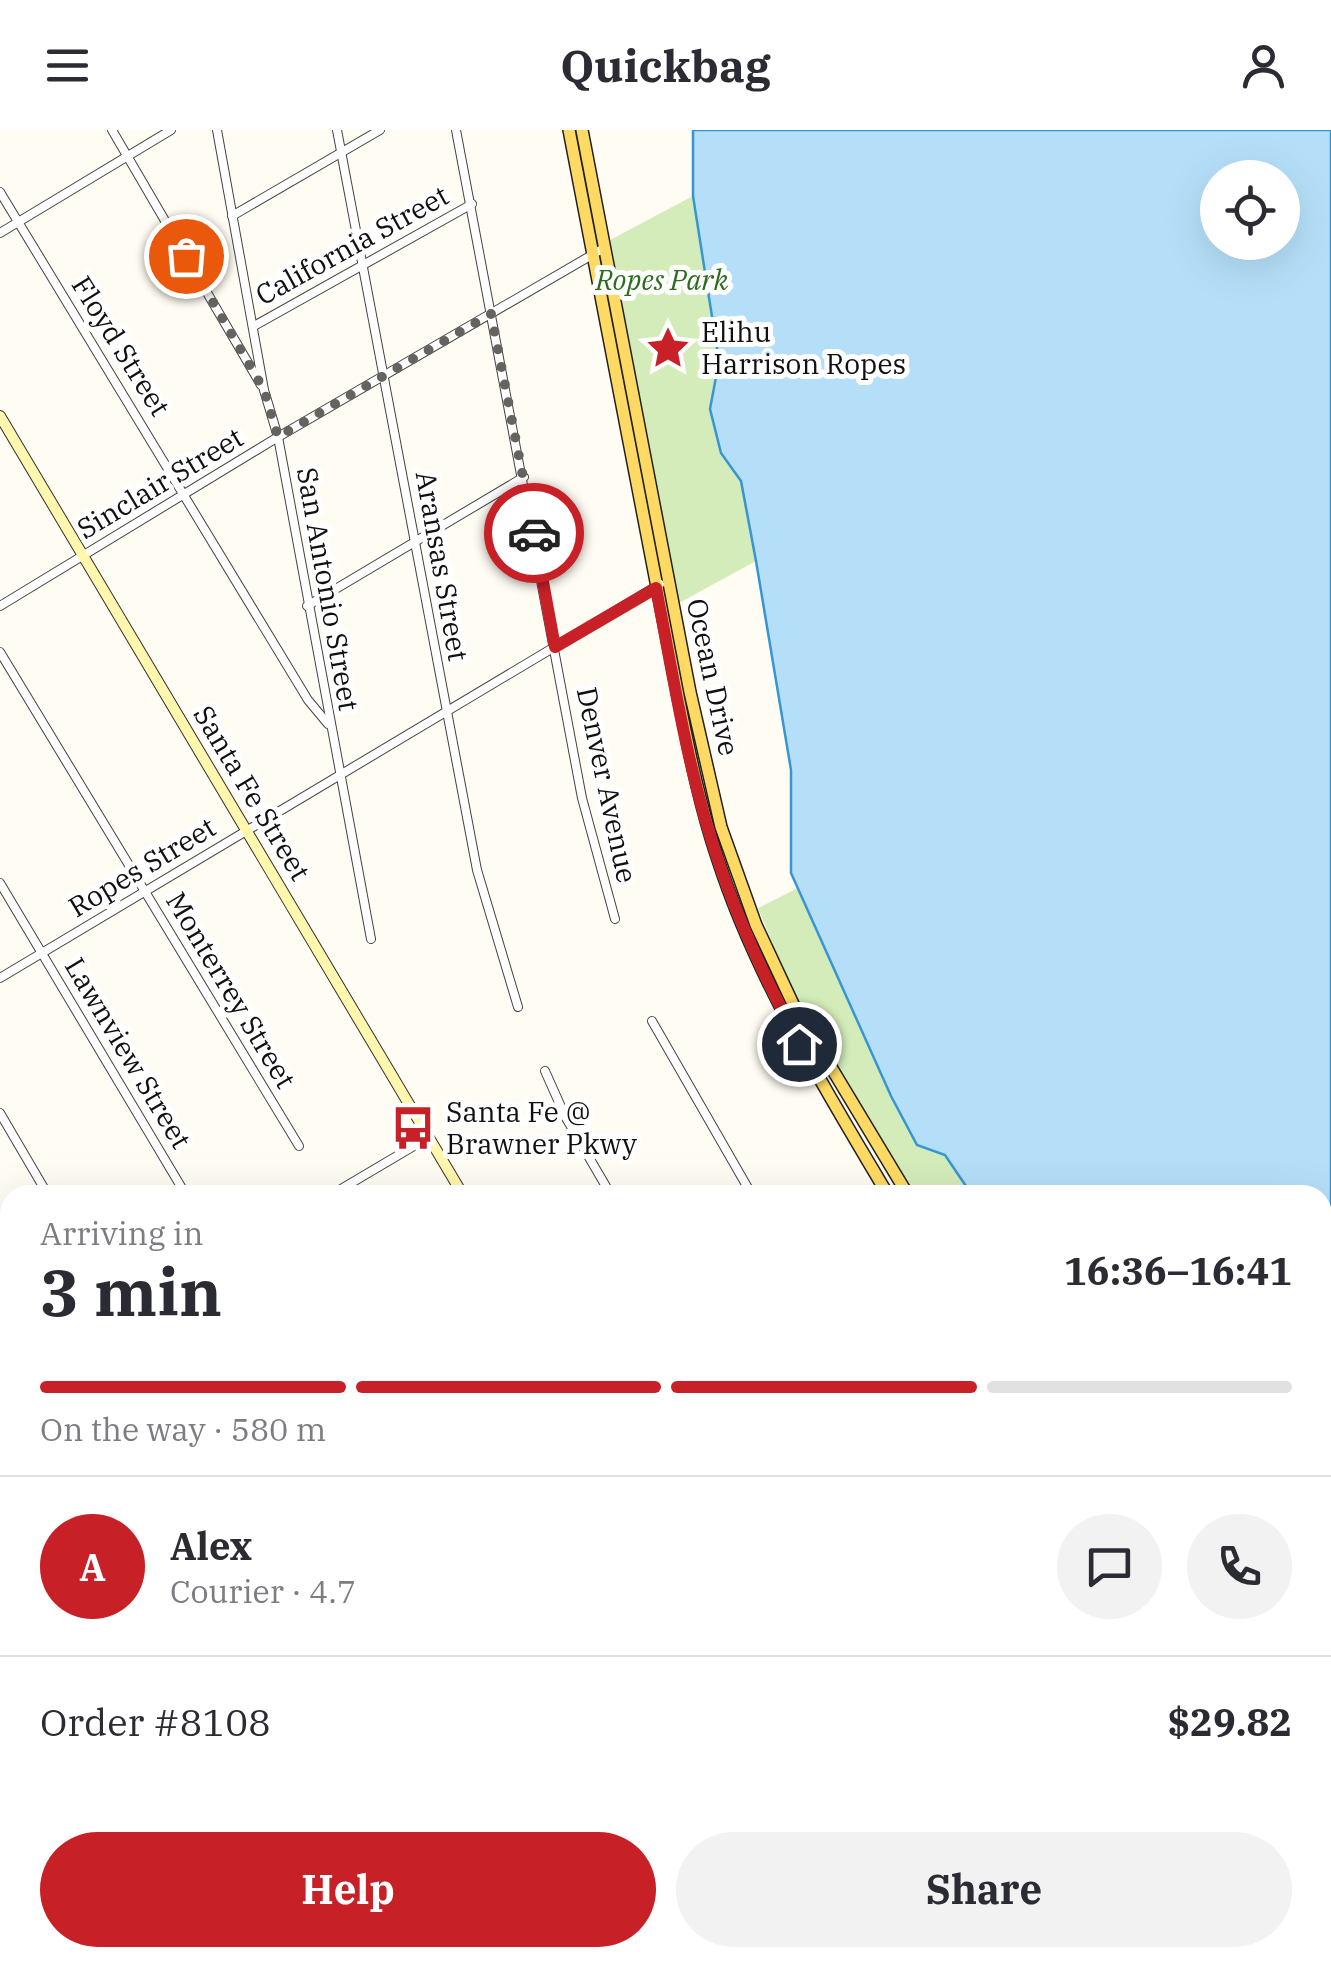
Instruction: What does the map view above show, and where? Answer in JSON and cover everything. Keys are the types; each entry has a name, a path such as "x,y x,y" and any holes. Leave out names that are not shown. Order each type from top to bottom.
{"main road":[{"name":"Ocean Drive","path":"569,130 583,173 609,307 636,411 684,694 715,829 756,925 799,1044 883,1185"},
{"name":"Ocean Drive","path":"582,130 583,173"},
{"name":"Ocean Drive","path":"609,307 622,414 656,588 684,694"},
{"path":"622,414 636,411"},
{"name":"Santa Fe Street","path":"0,416 457,1185"},
{"name":"Ocean Drive","path":"772,976 902,1185"}],"street":[{"path":"112,130 264,390"},
{"path":"0,233 171,130"},
{"name":"San Antonio Street","path":"217,130 371,939"},
{"name":"Aransas Street","path":"337,130 476,870 518,1007"},
{"path":"232,216 380,130"},
{"name":"Denver Avenue","path":"456,130 582,798 615,918"},
{"name":"Floyd Street","path":"0,192 308,700 330,726"},
{"name":"California Street","path":"254,326 472,204"},
{"name":"Sinclair Street","path":"0,606 278,437 598,251"},
{"path":"308,606 524,477"},
{"name":"Ropes Street","path":"0,978 667,578"},
{"name":"Monterrey Street","path":"0,652 299,1146"},
{"name":"Lawnview Street","path":"0,883 180,1185"},
{"path":"652,1021 746,1185"},
{"path":"545,1070 566,1118 604,1185"},
{"path":"0,1113 42,1185"},
{"path":"348,1185 429,1137"}],"green space":[{"name":"Ropes Park","path":"693,196 719,361 712,391 721,453 741,481 756,561 679,603 610,240"},
{"path":"798,888 916,1144 945,1154 965,1185 910,1185 804,1011 758,908"}],"water":[{"path":"693,130 1331,130 1331,1185 965,1185 945,1155 917,1145 791,873 791,770 756,561 741,481 721,453 710,409 719,361 693,196"}],"way so far":[{"path":"186,256 264,390 278,437 491,314 534,533"}],"place":[{"name":"Elihu Harrison Ropes","path":"668,348"},
{"name":"Santa Fe @ Brawner Pkwy","path":"413,1128"}],"route":[{"path":"534,533 555,647 656,588 686,740 718,860 748,940 799,1044"}]}
